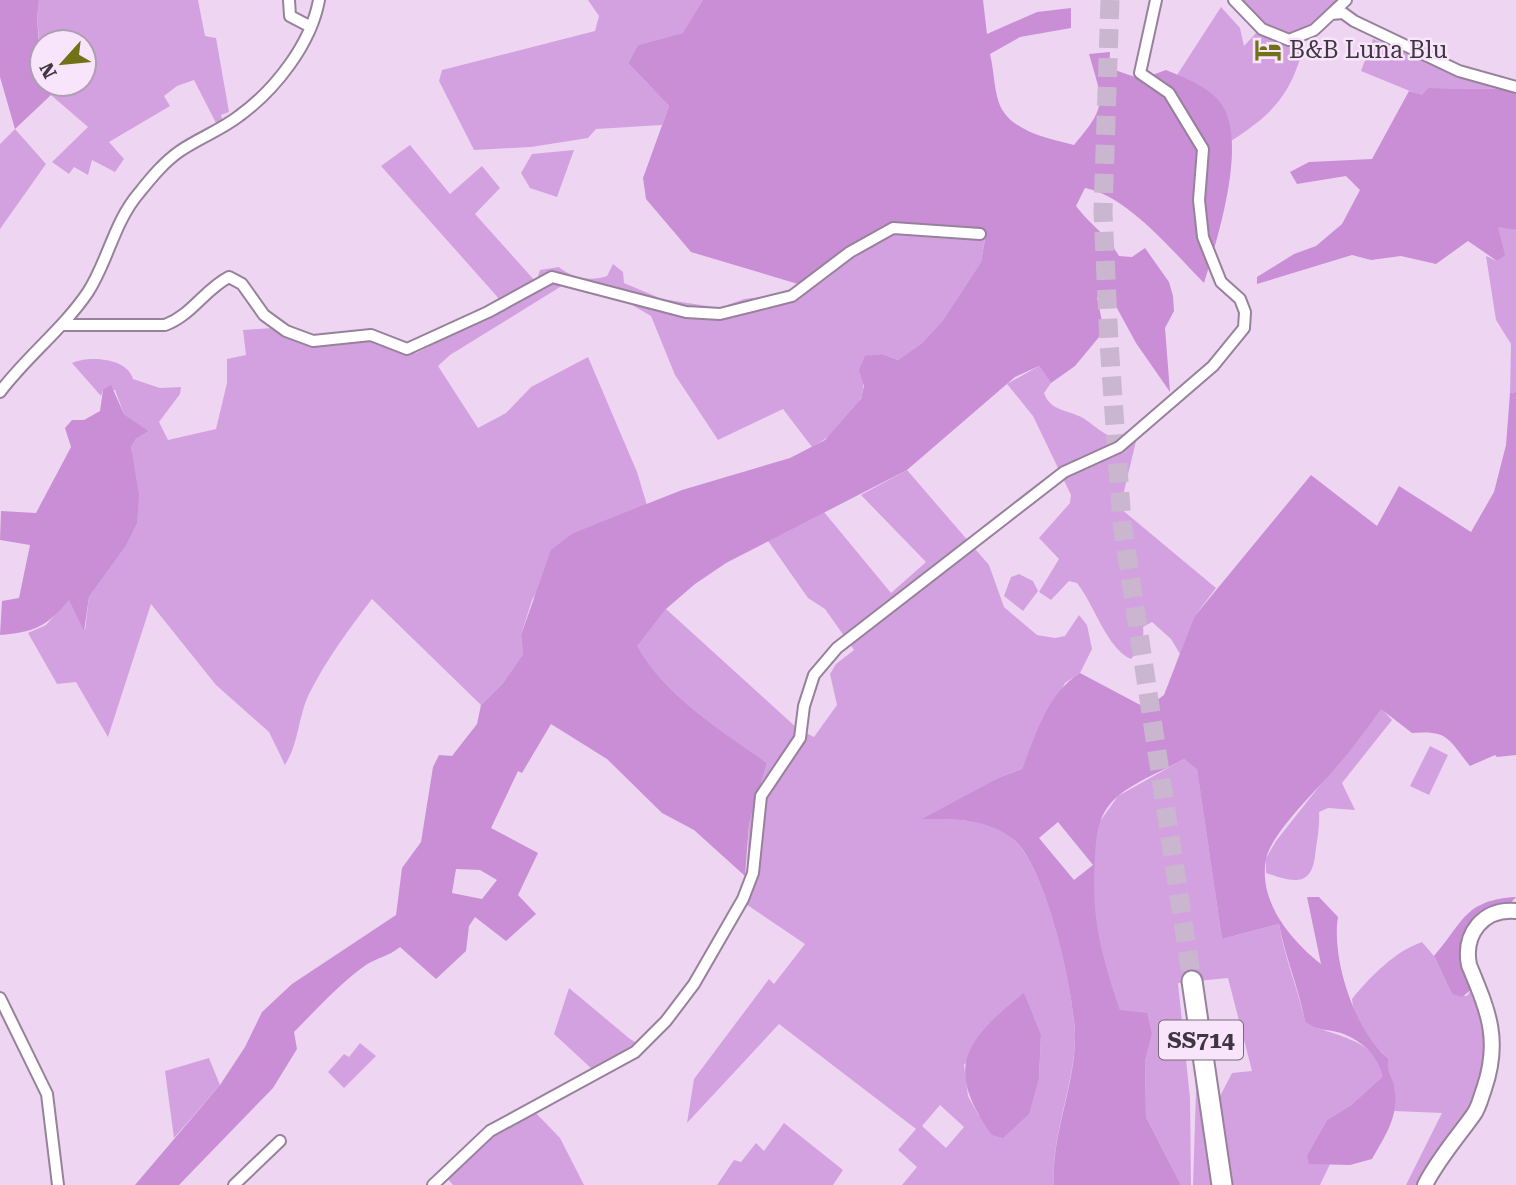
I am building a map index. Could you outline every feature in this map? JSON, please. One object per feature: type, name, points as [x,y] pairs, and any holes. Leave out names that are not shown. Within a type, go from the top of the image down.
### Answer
[{"type":"highway","name":"SS714","points":[[1192,981],[1222,1185]]},
{"type":"street","points":[[289,0],[290,16],[311,27]]},
{"type":"street","points":[[0,392],[64,324],[95,280],[123,216],[138,193],[174,156],[233,121],[259,100],[289,63],[311,27],[319,0]]},
{"type":"street","points":[[433,1185],[490,1131],[635,1052],[666,1021],[694,984],[743,899],[753,873],[761,796],[800,738],[804,706],[814,675],[837,648],[1064,472],[1119,447],[1213,366],[1244,328],[1245,312],[1241,299],[1221,282],[1203,237],[1199,200],[1203,149],[1169,93],[1140,73],[1156,0]]},
{"type":"street","points":[[1234,0],[1254,23],[1282,38],[1306,36],[1346,0]]},
{"type":"street","points":[[1331,14],[1339,23],[1354,21],[1460,71],[1516,87]]},
{"type":"street","points":[[64,324],[166,325],[180,319],[218,282],[229,277],[242,284],[264,315],[286,331],[313,341],[371,335],[407,349],[488,312],[552,277],[686,312],[720,314],[792,296],[850,252],[893,228],[980,234]]},
{"type":"street","points":[[1425,1185],[1436,1164],[1476,1111],[1489,1074],[1493,1048],[1492,1024],[1469,965],[1467,955],[1471,935],[1477,925],[1494,913],[1516,911]]},
{"type":"street","points":[[0,998],[47,1094],[58,1185]]},
{"type":"street","points":[[234,1185],[280,1141]]},
{"type":"shaded area","points":[[0,0],[39,0],[38,28],[28,28],[28,98],[48,98],[15,129],[0,77]]},
{"type":"shaded area","points":[[39,0],[198,0],[205,36],[216,38],[229,112],[221,115],[223,122],[217,125],[194,80],[177,86],[164,96],[170,106],[109,142],[124,159],[115,172],[92,160],[88,175],[74,167],[69,174],[52,162],[88,127],[54,98],[98,98],[98,28],[38,28]]},
{"type":"shaded area","points":[[588,0],[703,0],[684,33],[638,45],[628,63],[669,106],[662,125],[596,129],[588,138],[531,147],[474,150],[439,81],[442,70],[595,31],[599,16]]},
{"type":"shaded area","points":[[703,0],[983,0],[987,34],[1037,12],[1071,8],[1071,28],[1020,37],[990,54],[997,98],[1011,121],[1031,132],[1074,145],[1093,121],[1100,103],[1089,54],[1110,52],[1109,68],[1141,79],[1166,70],[1206,89],[1224,108],[1230,126],[1232,147],[1231,170],[1222,220],[1204,283],[1165,242],[1118,202],[1085,188],[1076,206],[1109,241],[1119,256],[1132,257],[1145,248],[1169,282],[1174,311],[1165,328],[1170,392],[1136,343],[1112,299],[1097,297],[1104,331],[1075,366],[1051,383],[1039,366],[1015,377],[907,470],[726,563],[695,584],[666,609],[637,646],[649,664],[678,696],[713,725],[767,763],[749,824],[745,876],[694,830],[662,813],[607,759],[551,724],[522,773],[518,771],[491,828],[538,853],[518,895],[536,914],[506,941],[475,917],[469,926],[466,951],[436,979],[400,947],[366,965],[337,988],[294,1032],[297,1049],[273,1088],[179,1185],[135,1185],[220,1085],[245,1047],[262,1012],[292,984],[396,915],[402,868],[421,842],[433,767],[439,755],[452,756],[477,724],[481,705],[503,683],[523,654],[521,635],[551,550],[573,533],[682,490],[790,458],[825,440],[861,399],[864,386],[859,370],[865,356],[882,354],[898,360],[922,343],[943,320],[981,262],[986,234],[975,229],[891,223],[808,287],[691,252],[646,199],[643,178],[669,106],[628,63],[638,45],[683,33]],"holes":[[[456,869],[480,870],[497,880],[482,899],[452,893]]]},
{"type":"shaded area","points":[[1238,0],[1342,0],[1311,26],[1300,33],[1290,35],[1279,33],[1268,26]]},
{"type":"shaded area","points":[[1221,7],[1240,28],[1244,46],[1257,32],[1286,45],[1304,44],[1287,90],[1279,101],[1231,141],[1224,108],[1177,75]]},
{"type":"shaded area","points":[[1373,39],[1458,76],[1503,89],[1428,88],[1422,96],[1361,71]]},
{"type":"shaded area","points":[[1428,88],[1503,89],[1516,94],[1516,230],[1498,227],[1505,255],[1497,261],[1468,241],[1436,264],[1401,256],[1371,260],[1352,255],[1257,284],[1257,277],[1294,254],[1316,246],[1342,224],[1360,190],[1346,176],[1297,184],[1290,172],[1309,162],[1372,159],[1409,91],[1422,95]]},
{"type":"shaded area","points":[[15,129],[46,164],[0,229],[0,144]]},
{"type":"shaded area","points":[[410,145],[450,194],[482,166],[500,188],[475,214],[536,282],[540,270],[559,267],[575,276],[594,279],[607,276],[613,264],[623,272],[624,283],[662,299],[720,308],[744,299],[785,294],[808,287],[891,223],[975,229],[986,233],[981,262],[943,320],[922,343],[898,360],[882,354],[865,357],[862,367],[863,389],[857,407],[836,431],[812,447],[783,409],[718,440],[675,375],[651,316],[615,295],[565,284],[450,355],[438,366],[478,428],[506,413],[531,387],[588,357],[637,472],[647,505],[573,533],[532,600],[521,635],[523,654],[503,683],[481,705],[372,599],[330,657],[309,694],[290,757],[285,765],[269,732],[216,685],[151,604],[108,737],[76,682],[57,684],[28,633],[46,625],[69,599],[85,630],[89,597],[126,546],[137,524],[131,447],[136,439],[149,431],[124,414],[115,390],[103,390],[101,396],[72,363],[88,359],[107,360],[124,367],[133,379],[160,388],[181,387],[180,394],[159,422],[168,440],[216,429],[227,383],[227,359],[246,355],[243,330],[287,327],[312,336],[370,331],[396,348],[416,353],[444,339],[453,325],[501,301],[381,166]]},
{"type":"shaded area","points":[[574,150],[557,197],[530,188],[521,173],[532,154]]},
{"type":"shaded area","points":[[1498,226],[1516,230],[1516,392],[1510,393],[1511,344],[1496,320],[1486,256],[1497,261]]},
{"type":"shaded area","points":[[1039,366],[1051,383],[1044,393],[1051,404],[1080,417],[1108,435],[1137,437],[1120,508],[1216,588],[1194,617],[1180,654],[1171,639],[1152,622],[1143,627],[1141,644],[1131,659],[1115,646],[1077,583],[1069,581],[1051,600],[1039,592],[1059,559],[1039,538],[1070,503],[1071,495],[1033,416],[1007,384]]},
{"type":"shaded area","points":[[111,385],[124,414],[149,431],[136,439],[131,447],[139,495],[137,524],[126,546],[89,597],[84,631],[69,600],[39,626],[0,635],[2,601],[19,598],[30,545],[0,540],[1,511],[36,513],[71,447],[65,428],[72,420],[84,420],[100,411],[103,390]]},
{"type":"shaded area","points":[[1516,392],[1516,755],[1495,755],[1470,766],[1447,738],[1434,733],[1412,733],[1381,709],[1344,758],[1286,823],[1266,859],[1267,890],[1279,919],[1299,944],[1321,964],[1307,897],[1319,897],[1338,917],[1338,953],[1348,994],[1366,1032],[1389,1059],[1388,1068],[1395,1101],[1390,1126],[1382,1142],[1372,1159],[1350,1165],[1309,1164],[1307,1155],[1327,1120],[1351,1105],[1382,1077],[1380,1069],[1367,1048],[1353,1038],[1305,1022],[1279,924],[1222,939],[1197,769],[1184,759],[1125,791],[1106,809],[1097,833],[1094,880],[1099,936],[1120,1010],[1147,1013],[1152,1035],[1145,1061],[1146,1117],[1181,1185],[1054,1185],[1056,1148],[1071,1074],[1075,1037],[1064,963],[1047,903],[1026,854],[1004,833],[970,821],[922,819],[998,778],[1022,769],[1051,704],[1068,682],[1080,673],[1146,708],[1164,695],[1194,617],[1311,475],[1377,526],[1399,486],[1471,532],[1494,492],[1506,445],[1510,393]],"holes":[[[1058,822],[1093,865],[1074,880],[1039,838]]]},
{"type":"shaded area","points":[[907,470],[989,565],[1004,607],[1037,635],[1055,638],[1065,636],[1079,615],[1087,625],[1092,649],[1080,673],[1065,683],[1022,769],[998,778],[924,819],[972,821],[1006,833],[1027,856],[1048,905],[1070,992],[1075,1038],[1071,1075],[1056,1148],[1054,1185],[902,1185],[917,1167],[898,1150],[916,1129],[779,1024],[687,1123],[694,1079],[769,979],[774,984],[805,944],[740,900],[747,867],[749,824],[767,763],[713,725],[678,696],[648,664],[636,646],[666,609],[798,729],[814,737],[837,705],[830,674],[836,664],[854,650],[825,609],[808,598],[768,541],[824,512],[891,593],[926,562],[861,495]],"holes":[[[1024,994],[1041,1034],[1039,1078],[979,1116],[968,1096],[964,1065]],[[940,1105],[964,1127],[946,1148],[922,1126]]]},
{"type":"shaded area","points":[[1019,574],[1033,581],[1038,591],[1023,611],[1004,596],[1011,577]]},
{"type":"shaded area","points":[[1381,708],[1392,720],[1342,783],[1355,810],[1328,808],[1319,812],[1313,867],[1304,878],[1291,880],[1266,873],[1266,858],[1276,841]]},
{"type":"shaded area","points":[[1430,746],[1448,755],[1429,795],[1410,786]]},
{"type":"shaded area","points":[[1184,759],[1197,768],[1222,939],[1279,924],[1305,1022],[1363,1046],[1372,1053],[1378,1064],[1382,1077],[1351,1105],[1327,1120],[1307,1155],[1324,1164],[1331,1162],[1320,1185],[1231,1185],[1219,1098],[1232,1073],[1252,1071],[1228,978],[1178,983],[1190,1098],[1191,1185],[1181,1185],[1146,1117],[1145,1061],[1152,1035],[1120,1011],[1100,951],[1092,896],[1096,827],[1118,796]]},
{"type":"shaded area","points":[[1516,897],[1507,907],[1477,919],[1472,989],[1462,997],[1452,994],[1434,956],[1459,923],[1475,908],[1499,899]]},
{"type":"shaded area","points":[[1422,942],[1434,956],[1452,994],[1467,996],[1472,989],[1482,1018],[1486,1045],[1484,1070],[1478,1093],[1467,1115],[1423,1185],[1406,1185],[1442,1113],[1394,1111],[1395,1089],[1386,1070],[1389,1059],[1365,1032],[1356,1015],[1352,999],[1393,958]]},
{"type":"shaded area","points":[[569,988],[637,1043],[594,1071],[554,1034]]},
{"type":"shaded area","points":[[1024,993],[1041,1034],[1039,1078],[1029,1114],[1003,1138],[992,1135],[977,1112],[968,1091],[965,1073],[967,1057],[987,1026]]},
{"type":"shaded area","points":[[360,1043],[376,1056],[344,1088],[328,1072],[344,1054],[349,1057]]},
{"type":"shaded area","points":[[1193,1051],[1214,1185],[1193,1185],[1196,1091]]},
{"type":"shaded area","points":[[209,1058],[220,1085],[174,1138],[165,1071]]},
{"type":"shaded area","points":[[533,1110],[560,1138],[584,1185],[453,1185],[446,1177],[492,1134]]},
{"type":"shaded area","points":[[784,1123],[843,1170],[833,1185],[717,1185],[734,1160],[741,1162],[756,1143],[764,1151]]},
{"type":"tunnel","points":[[1110,0],[1103,212],[1122,523],[1192,981]]},
{"type":"place","name":"B&B Luna Blu","points":[[1268,50]]}]
